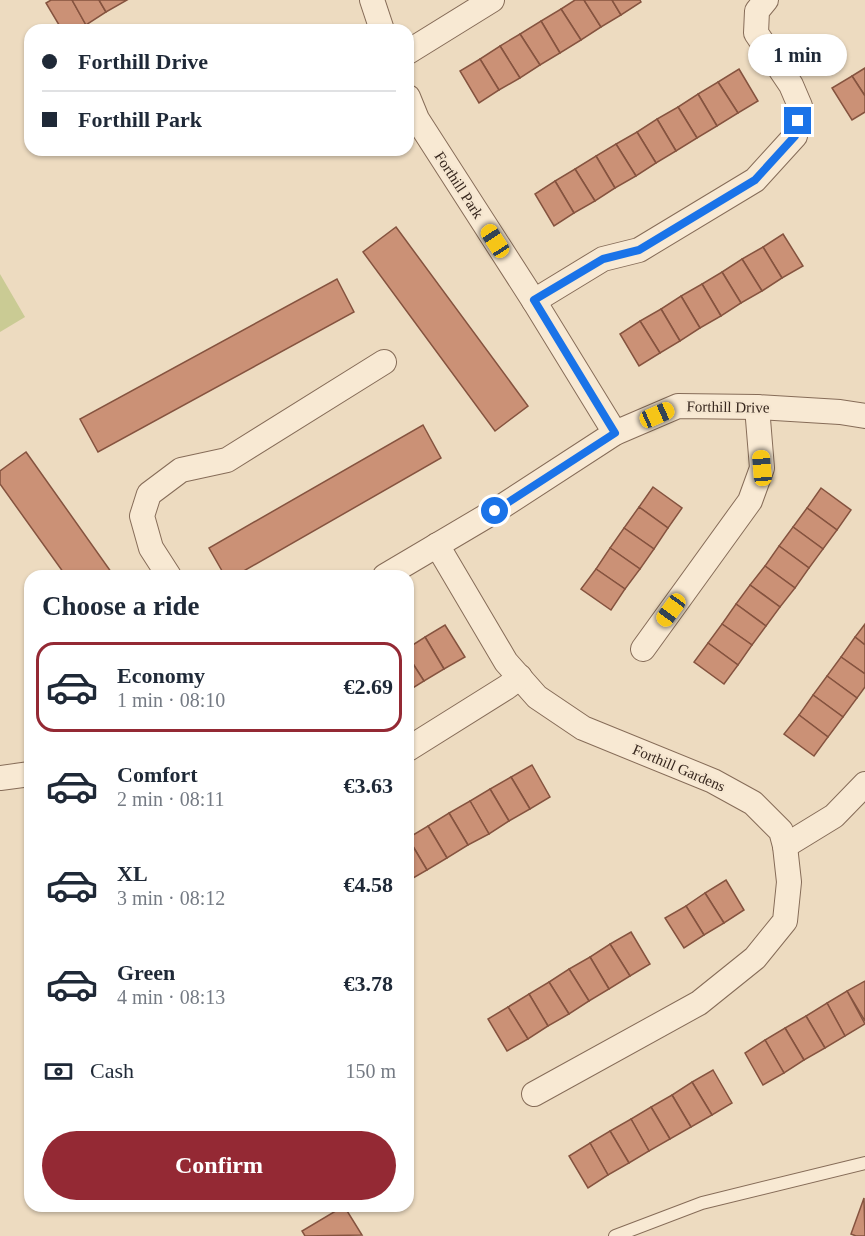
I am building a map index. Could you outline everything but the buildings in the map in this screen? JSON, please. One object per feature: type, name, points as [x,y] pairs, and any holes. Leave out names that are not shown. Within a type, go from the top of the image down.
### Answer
[{"type":"street","points":[[372,0],[380,24]]},
{"type":"street","points":[[414,48],[492,0]]},
{"type":"street","points":[[534,300],[603,259],[639,250],[755,180],[795,136],[800,106],[791,85],[756,33],[757,10],[766,0]]},
{"type":"street","name":"Forthill Park","points":[[414,112],[534,300],[615,433]]},
{"type":"street","points":[[166,570],[151,548],[141,516],[149,494],[181,470],[227,460],[384,363]]},
{"type":"street","name":"Forthill Drive","points":[[395,570],[495,511],[615,433],[678,406],[757,407],[840,412],[865,416]]},
{"type":"street","points":[[643,649],[750,501],[762,468],[757,407]]},
{"type":"street","name":"Forthill Gardens","points":[[437,545],[499,651],[537,697],[583,728],[713,781],[753,803],[781,831],[785,846],[789,882],[785,921],[755,958],[699,1003],[534,1094]]},
{"type":"street","points":[[414,745],[520,677]]},
{"type":"street","points":[[0,778],[24,775]]},
{"type":"street","points":[[785,846],[834,816],[865,783]]},
{"type":"lane","points":[[615,1236],[702,1203],[779,1182],[865,1163]]},
{"type":"green space","points":[[0,274],[25,317],[0,332]]},
{"type":"route","points":[[495,511],[615,433],[534,300],[603,259],[639,250],[755,180],[795,136],[798,121]]}]
